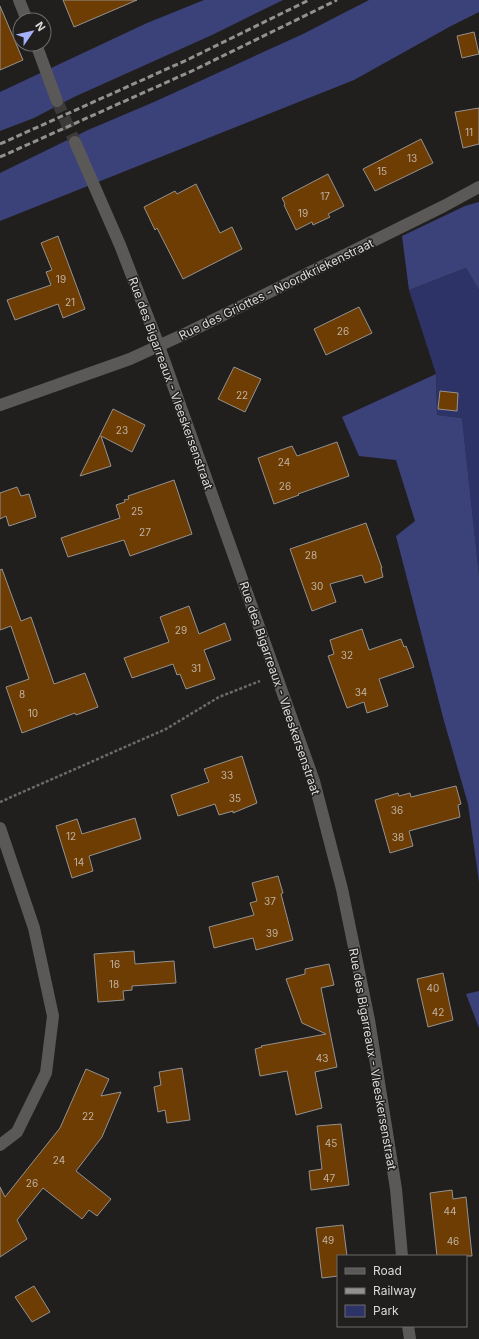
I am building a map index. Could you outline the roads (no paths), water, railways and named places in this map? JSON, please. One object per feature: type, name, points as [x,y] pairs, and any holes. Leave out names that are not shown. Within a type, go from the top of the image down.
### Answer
[{"type":"street","points":[[19,0],[24,12]]},
{"type":"street","points":[[39,52],[57,101]]},
{"type":"street","name":"Rue des Bigarreaux - Vleeskersenstraat","points":[[74,142],[120,245],[159,346],[314,781],[342,889],[369,1020],[396,1189],[402,1255]]},
{"type":"street","name":"Rue des Griottes - Noordkriekenstraat","points":[[0,405],[130,359],[159,346],[264,296],[479,187]]},
{"type":"street","points":[[0,828],[34,928],[53,1016],[46,1073],[17,1132],[0,1145]]},
{"type":"street","points":[[408,1327],[410,1339]]},
{"type":"tunnel","points":[[57,101],[75,142]]},
{"type":"railway","points":[[0,144],[189,59],[309,0]]},
{"type":"railway","points":[[0,157],[194,70],[337,0]]}]
